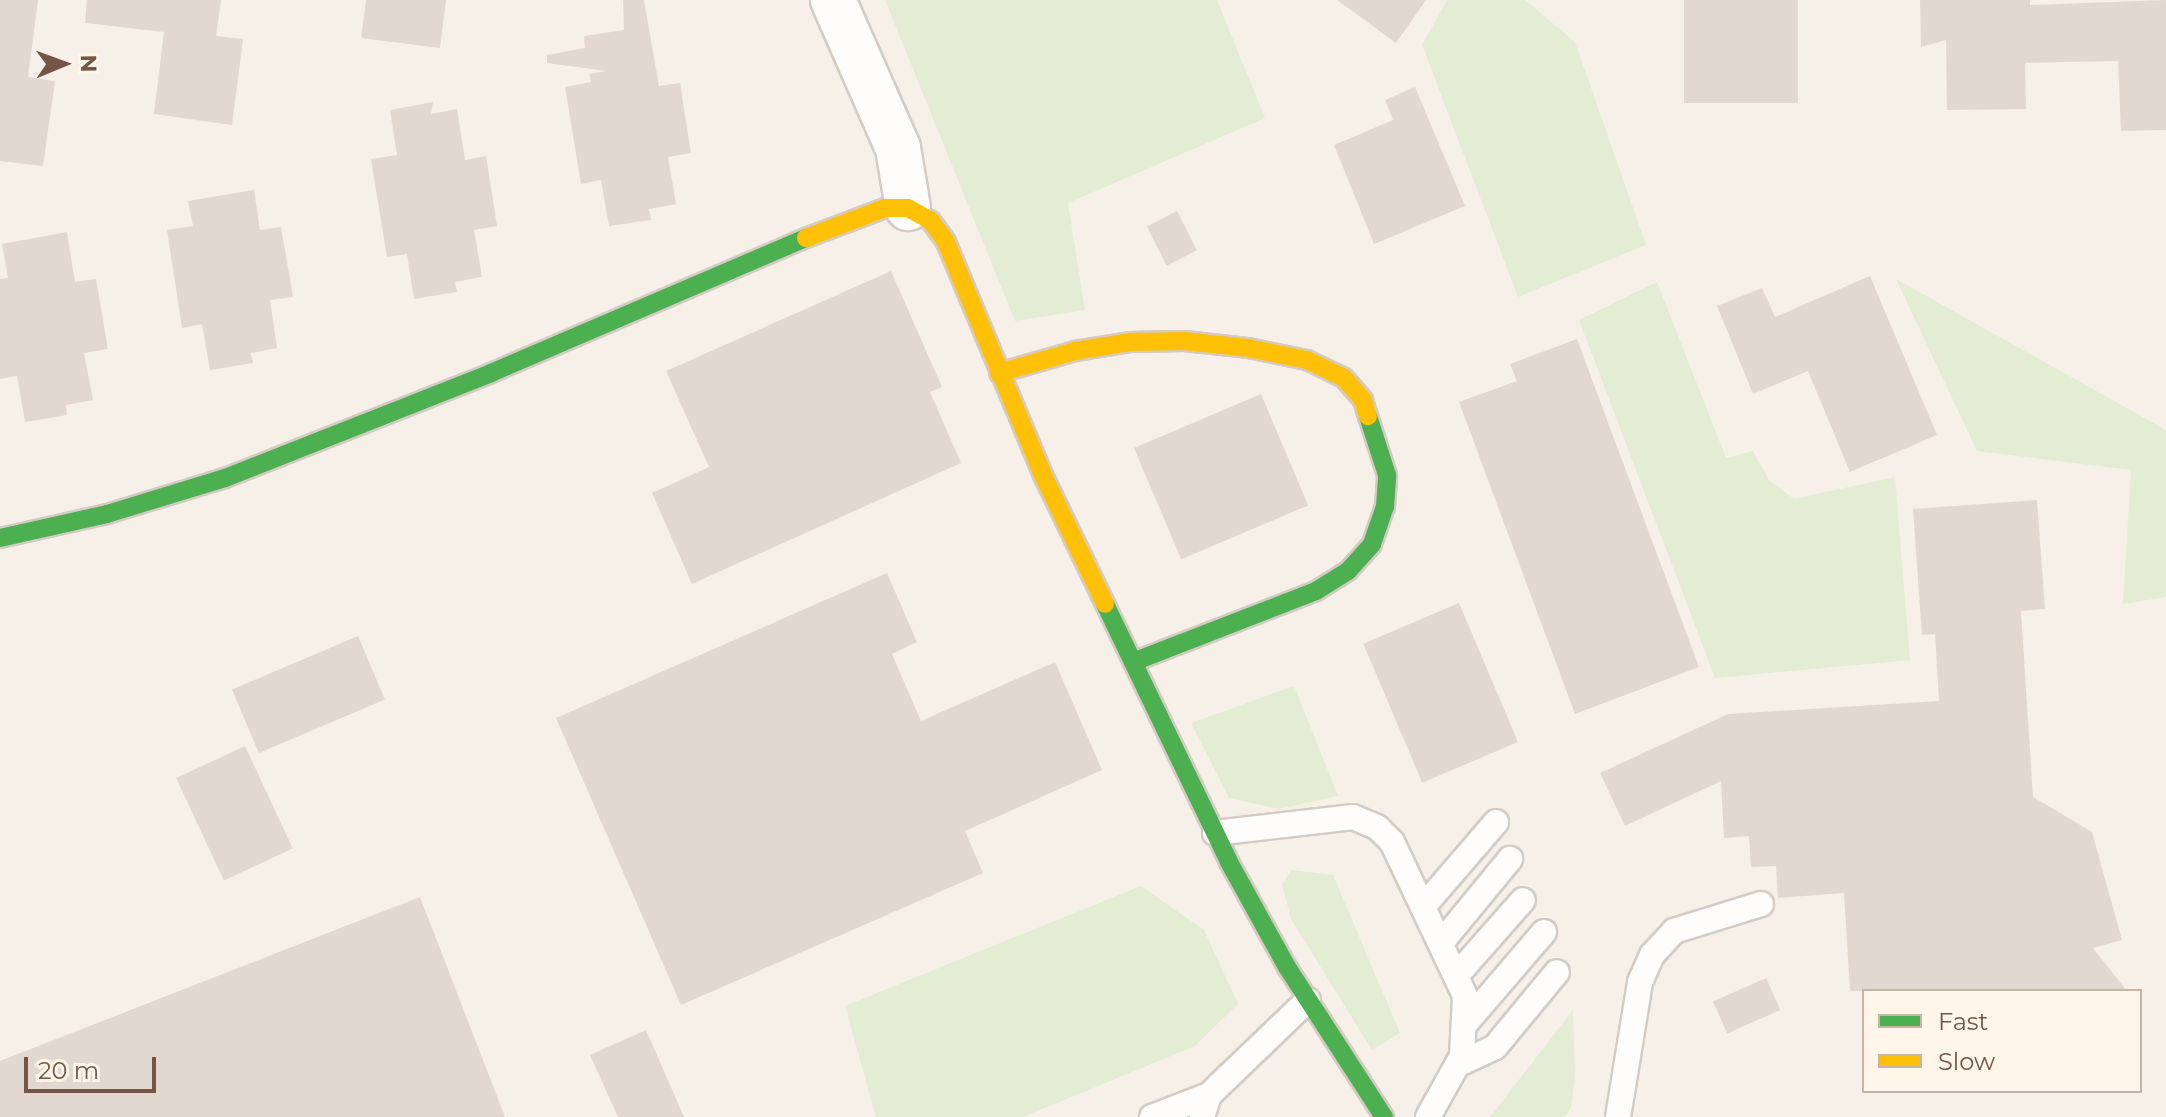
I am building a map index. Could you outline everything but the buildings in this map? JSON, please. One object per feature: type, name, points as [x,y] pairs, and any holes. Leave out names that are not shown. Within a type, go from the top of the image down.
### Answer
[{"type":"street","points":[[833,0],[898,148],[908,208]]},
{"type":"street","points":[[0,538],[107,514],[225,478],[491,373],[859,215],[885,208],[908,208],[931,221],[946,242],[999,373],[1215,833],[1308,1000],[1384,1117]]},
{"type":"street","points":[[999,373],[1075,351],[1131,342],[1184,341],[1248,348],[1307,360],[1344,378],[1363,400],[1387,475],[1385,507],[1372,544],[1348,571],[1316,591],[1133,662]]},
{"type":"lane","points":[[1215,833],[1353,817],[1377,827],[1392,842],[1465,996],[1462,1056],[1428,1117]]},
{"type":"lane","points":[[1423,907],[1496,822]]},
{"type":"lane","points":[[1441,943],[1510,859]]},
{"type":"lane","points":[[1456,976],[1523,900]]},
{"type":"lane","points":[[1618,1117],[1640,982],[1652,955],[1674,931],[1761,904]]},
{"type":"lane","points":[[1466,1023],[1544,932]]},
{"type":"lane","points":[[1457,1065],[1495,1047],[1557,972]]},
{"type":"lane","points":[[1152,1117],[1206,1106],[1308,1000]]},
{"type":"green space","points":[[885,0],[1217,0],[1265,118],[1068,203],[1085,310],[1015,321]]},
{"type":"green space","points":[[1447,0],[1525,0],[1575,42],[1646,245],[1518,297],[1422,45]]},
{"type":"green space","points":[[1896,279],[2166,430],[2166,597],[2123,604],[2131,470],[1977,451]]},
{"type":"green space","points":[[1657,282],[1726,458],[1753,451],[1769,480],[1794,499],[1895,477],[1910,660],[1715,678],[1579,320]]},
{"type":"green space","points":[[1294,686],[1338,796],[1279,809],[1229,798],[1191,723]]},
{"type":"green space","points":[[1292,870],[1333,875],[1400,1033],[1372,1050],[1291,919],[1282,884]]},
{"type":"green space","points":[[1141,886],[1204,930],[1238,1004],[1195,1046],[1023,1117],[876,1117],[845,1006]]},
{"type":"green space","points":[[1573,1010],[1575,1078],[1571,1107],[1565,1117],[1490,1117]]},
{"type":"traffic: fast","points":[[0,538],[107,514],[225,478],[491,373],[806,238]]},
{"type":"traffic: fast","points":[[1133,662],[1316,591],[1348,571],[1372,544],[1385,507],[1387,475],[1368,416]]},
{"type":"traffic: fast","points":[[1105,604],[1229,862],[1287,967],[1384,1117]]},
{"type":"traffic: slow","points":[[806,238],[885,208],[908,208],[931,221],[946,242],[1043,475],[1105,604]]},
{"type":"traffic: slow","points":[[999,373],[1075,351],[1131,342],[1184,341],[1248,348],[1307,360],[1344,378],[1363,400],[1368,416]]}]
